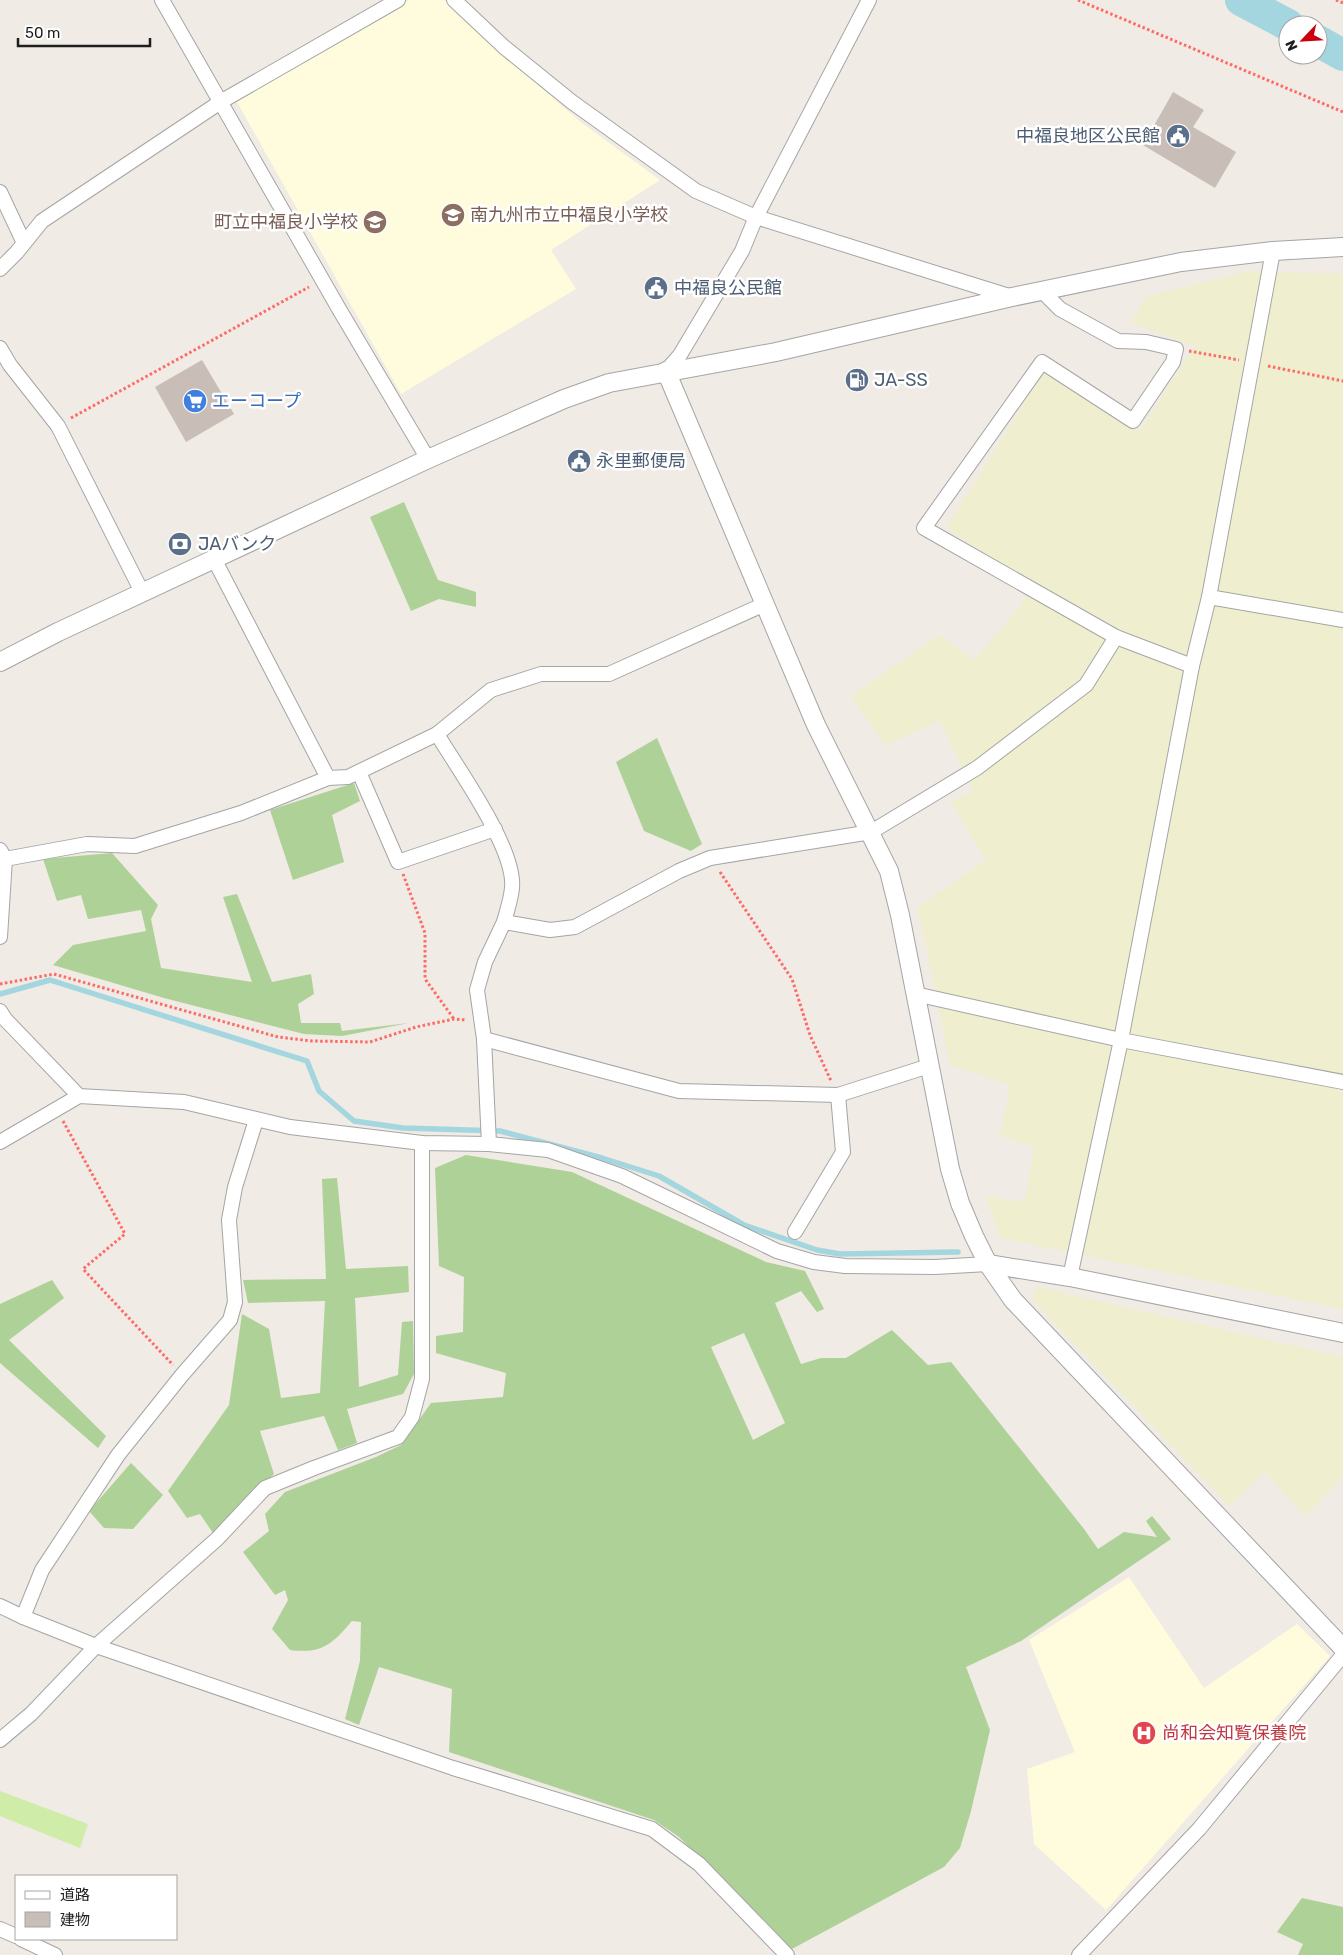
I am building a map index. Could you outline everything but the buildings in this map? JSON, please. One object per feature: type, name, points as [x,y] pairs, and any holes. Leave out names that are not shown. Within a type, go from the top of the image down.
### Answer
[{"type":"street","points":[[162,0],[428,459]]},
{"type":"street","points":[[0,269],[42,221],[222,101],[398,0]]},
{"type":"street","points":[[454,0],[504,48],[572,102],[696,191],[756,217],[1012,297]]},
{"type":"street","points":[[666,371],[680,355],[742,251],[756,217],[869,0]]},
{"type":"street","points":[[0,192],[24,243]]},
{"type":"street","points":[[0,662],[142,592],[428,459],[609,383],[776,352],[1012,297],[1181,262],[1273,251],[1343,247]]},
{"type":"street","points":[[1070,1277],[1121,1040],[1192,666],[1209,597],[1273,251]]},
{"type":"street","points":[[1042,291],[1060,309],[1118,341],[1146,342],[1176,348],[1173,362],[1133,421],[1042,362],[924,528],[1116,637],[1192,666]]},
{"type":"street","points":[[0,348],[10,365],[58,426],[142,592]]},
{"type":"street","points":[[666,371],[816,725],[889,871],[900,915],[914,994],[952,1178],[960,1203],[988,1264],[1013,1300],[1343,1648]]},
{"type":"street","points":[[214,559],[328,778]]},
{"type":"street","points":[[1209,597],[1343,620]]},
{"type":"street","points":[[0,937],[3,854],[87,844],[135,846],[241,813],[328,778],[348,777],[436,734],[491,690],[541,674],[609,674],[765,604]]},
{"type":"street","points":[[504,922],[550,930],[575,927],[679,871],[710,858],[871,832],[978,768],[1086,685],[1116,637]]},
{"type":"street","points":[[436,734],[495,829],[510,867],[512,888],[504,922],[485,962],[477,990],[480,1022],[484,1039],[489,1134]]},
{"type":"street","points":[[358,772],[398,862],[495,829]]},
{"type":"street","points":[[914,994],[1121,1040],[1343,1082]]},
{"type":"street","points":[[0,1011],[5,1019],[80,1096]]},
{"type":"street","points":[[484,1039],[679,1091],[838,1095],[929,1066]]},
{"type":"street","points":[[795,1232],[844,1152],[838,1095]]},
{"type":"street","points":[[0,1142],[80,1096],[184,1102],[290,1127],[422,1143],[489,1134],[548,1150],[612,1173],[777,1251],[814,1262],[846,1266],[935,1267],[988,1264],[1070,1277],[1343,1333]]},
{"type":"street","points":[[22,1616],[42,1570],[118,1455],[182,1374],[230,1320],[235,1302],[229,1220],[235,1187],[256,1120]]},
{"type":"street","points":[[0,1740],[31,1714],[96,1646],[217,1539],[265,1488],[398,1437],[412,1417],[422,1379],[422,1143]]},
{"type":"street","points":[[0,1606],[96,1646],[453,1768],[652,1829],[699,1864],[787,1955]]},
{"type":"street","points":[[1079,1955],[1199,1829],[1343,1654]]},
{"type":"street","points":[[0,1929],[15,1936]]},
{"type":"street","points":[[23,1940],[56,1955]]},
{"type":"path","points":[[1078,0],[1343,112]]},
{"type":"path","points":[[1336,0],[1343,3]]},
{"type":"path","points":[[58,426],[322,279]]},
{"type":"path","points":[[710,858],[792,979],[810,1035],[838,1095]]},
{"type":"path","points":[[398,862],[425,932],[426,979],[454,1019]]},
{"type":"path","points":[[0,984],[54,974],[278,1037],[312,1042],[370,1042],[416,1026],[454,1019],[480,1022]]},
{"type":"path","points":[[57,1109],[125,1234],[83,1269],[182,1374]]},
{"type":"shaded area","name":"南九州市立中福良小学校","points":[[409,0],[444,0],[511,62],[582,123],[660,180],[551,250],[576,289],[401,394],[237,102]]},
{"type":"shaded area","points":[[1129,1577],[1204,1688],[1297,1624],[1330,1656],[1106,1910],[1034,1844],[1027,1769],[1075,1752],[1029,1640]]},
{"type":"green space","points":[[1250,271],[1343,274],[1343,1309],[1000,1238],[986,1196],[1025,1202],[1034,1147],[1000,1136],[1010,1085],[950,1065],[918,907],[986,860],[951,802],[973,791],[940,721],[885,745],[851,696],[939,635],[975,660],[1035,587],[946,528],[1043,373],[1141,430],[1194,346],[1131,322],[1147,296]]},
{"type":"green space","points":[[404,502],[438,580],[476,592],[476,607],[439,599],[411,611],[370,517]]},
{"type":"green space","points":[[657,738],[702,844],[691,851],[644,831],[616,762]]},
{"type":"green space","points":[[354,783],[360,801],[332,815],[344,862],[293,880],[270,810]]},
{"type":"green space","points":[[112,853],[158,905],[151,919],[161,968],[252,982],[223,897],[237,894],[272,982],[311,974],[314,994],[298,1004],[301,1023],[340,1023],[342,1031],[409,1023],[342,1036],[304,1034],[164,998],[53,965],[73,945],[146,931],[141,910],[88,919],[81,895],[57,901],[43,859]]},
{"type":"green space","points":[[466,1155],[572,1172],[766,1262],[805,1271],[824,1309],[817,1312],[801,1291],[775,1303],[801,1364],[821,1358],[846,1358],[892,1330],[928,1365],[951,1362],[1098,1549],[1124,1532],[1157,1537],[1146,1521],[1152,1516],[1171,1539],[1021,1641],[966,1667],[990,1730],[971,1811],[960,1848],[944,1867],[790,1950],[679,1837],[654,1820],[449,1752],[452,1689],[379,1667],[359,1725],[345,1719],[360,1661],[361,1622],[352,1621],[339,1636],[326,1646],[319,1649],[301,1651],[290,1650],[272,1629],[288,1600],[285,1590],[275,1595],[243,1552],[269,1531],[265,1514],[285,1492],[376,1457],[401,1445],[431,1403],[503,1397],[506,1373],[436,1353],[436,1336],[463,1332],[464,1277],[439,1266],[435,1168]],"holes":[[[744,1333],[785,1423],[753,1440],[711,1347]]]},
{"type":"green space","points":[[337,1178],[346,1269],[408,1266],[409,1292],[355,1298],[359,1387],[398,1375],[402,1322],[413,1321],[414,1374],[403,1394],[347,1409],[357,1443],[338,1450],[324,1416],[260,1431],[274,1474],[213,1533],[200,1514],[187,1518],[168,1491],[229,1405],[242,1314],[269,1329],[281,1398],[320,1393],[325,1301],[248,1303],[243,1280],[326,1279],[322,1179]]},
{"type":"green space","points":[[52,1280],[64,1298],[9,1340],[106,1436],[98,1448],[0,1363],[0,1304]]},
{"type":"green space","points":[[1038,1287],[1343,1357],[1343,1477],[1305,1516],[1265,1472],[1229,1506],[1031,1298]]},
{"type":"green space","points":[[131,1463],[163,1495],[133,1529],[104,1528],[89,1511]]},
{"type":"green space","points":[[0,1791],[88,1824],[80,1848],[0,1816]]},
{"type":"green space","points":[[1302,1898],[1343,1907],[1343,1955],[1298,1955],[1303,1944],[1277,1932]]},
{"type":"waterway","points":[[1241,0],[1278,20]]},
{"type":"waterway","points":[[1328,47],[1343,55]]},
{"type":"waterway","points":[[0,994],[50,980],[307,1061],[319,1091],[354,1121],[403,1128],[500,1131],[602,1158],[659,1176],[744,1225],[817,1250],[840,1254],[958,1252]]},
{"type":"place","name":"中福良地区公民館","points":[[1178,136]]},
{"type":"place","name":"南九州市立中福良小学校","points":[[453,215]]},
{"type":"place","name":"町立中福良小学校","points":[[375,222]]},
{"type":"place","name":"中福良公民館","points":[[656,288]]},
{"type":"place","name":"JA-SS","points":[[857,380]]},
{"type":"place","name":"エーコープ","points":[[195,401]]},
{"type":"place","name":"永里郵便局","points":[[579,461]]},
{"type":"place","name":"JAバンク","points":[[180,544]]},
{"type":"place","name":"尚和会知覧保養院","points":[[1144,1733]]}]
